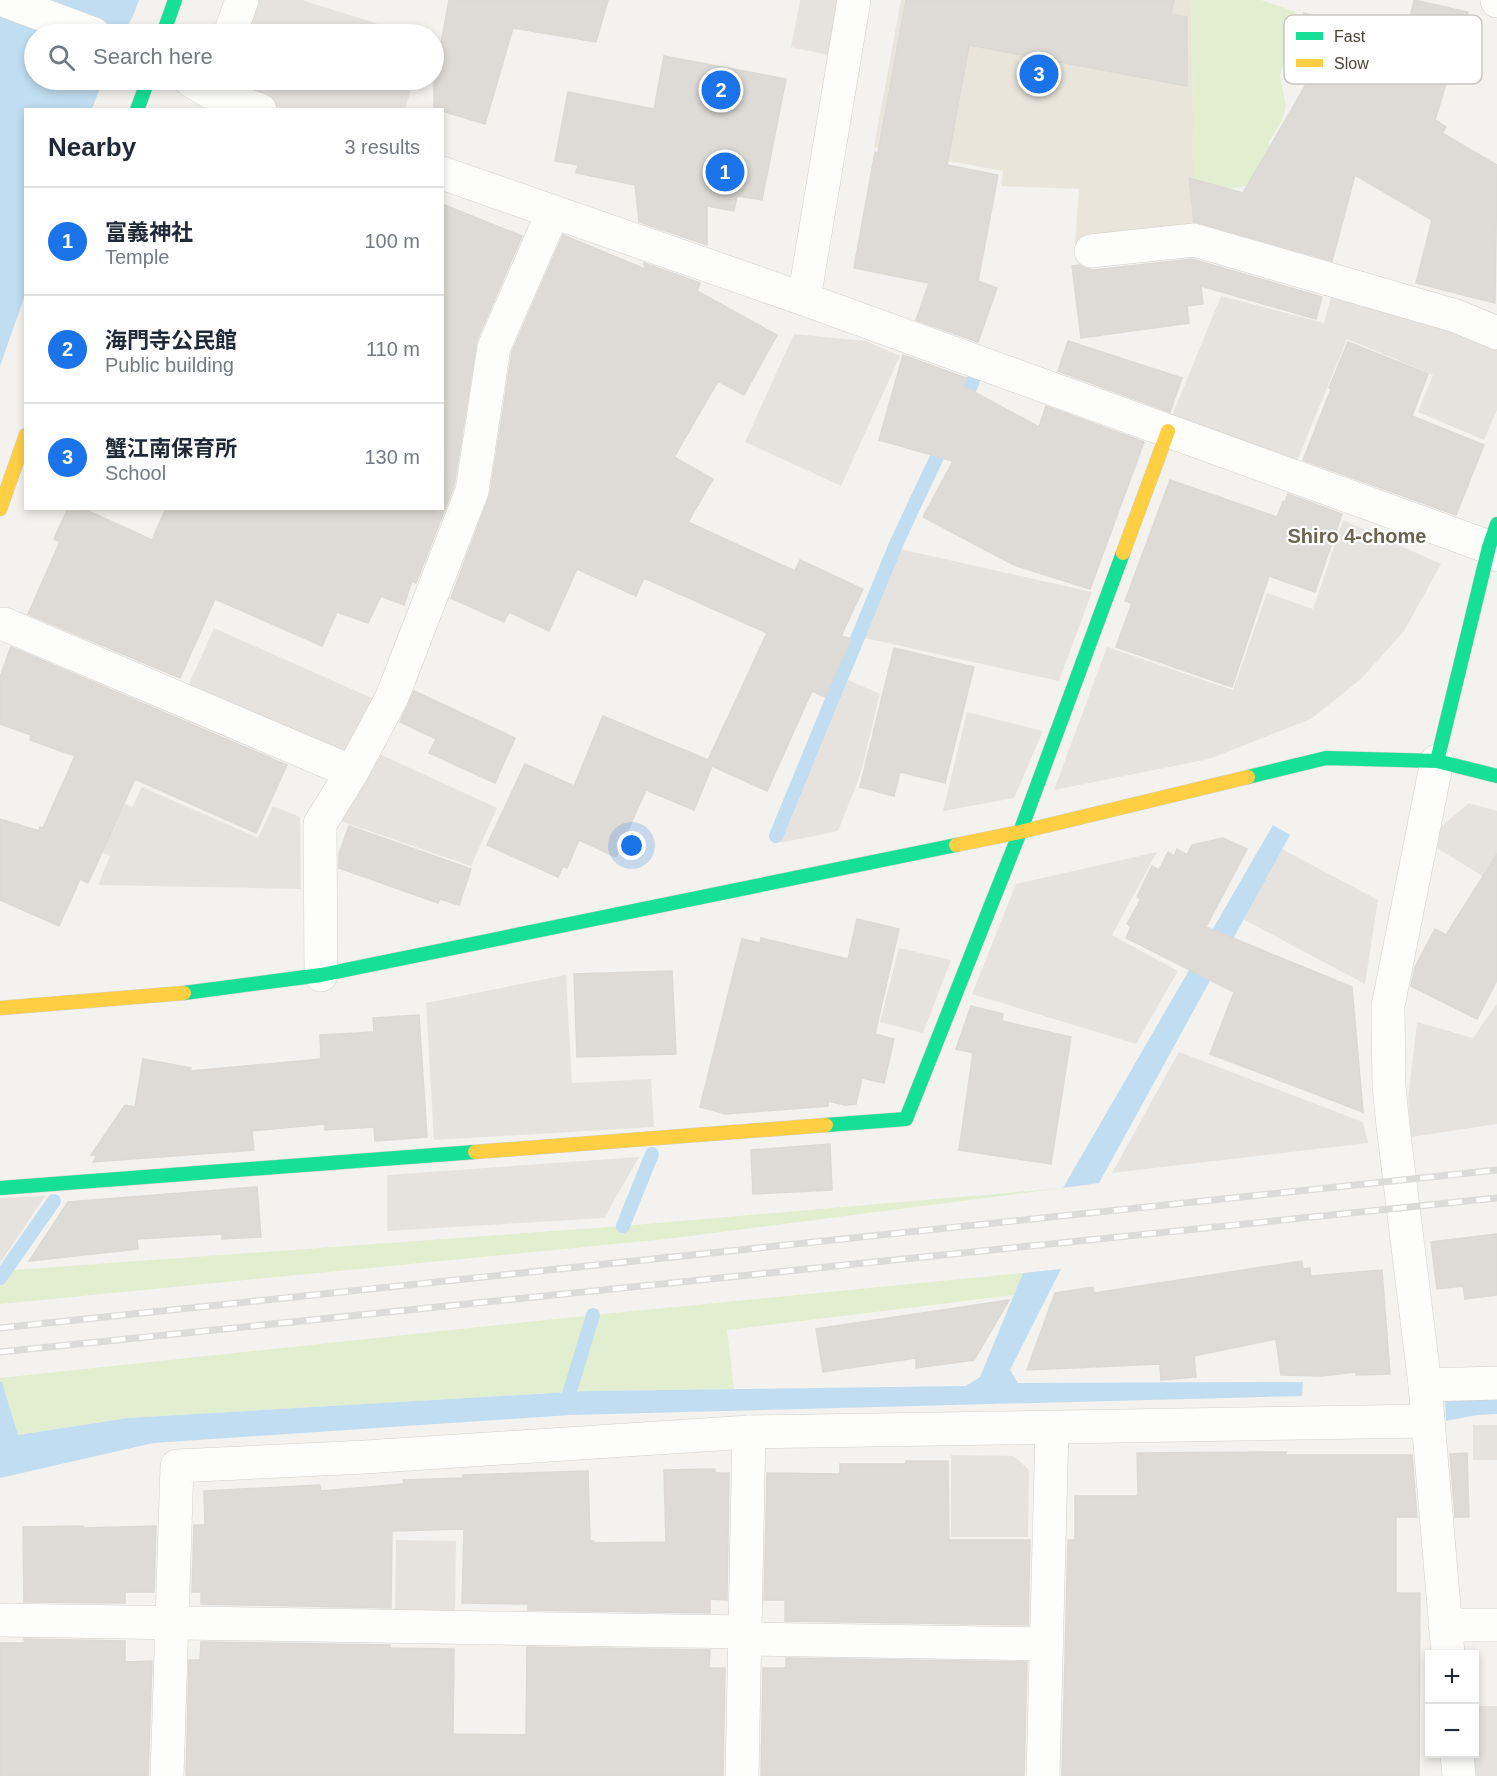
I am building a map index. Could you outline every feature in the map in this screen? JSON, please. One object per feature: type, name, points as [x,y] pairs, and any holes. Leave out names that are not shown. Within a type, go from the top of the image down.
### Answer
[{"type":"street","points":[[3,0],[67,24]]},
{"type":"street","points":[[167,24],[175,0]]},
{"type":"street","points":[[234,24],[242,0]]},
{"type":"street","points":[[804,299],[854,0]]},
{"type":"street","points":[[138,108],[144,90]]},
{"type":"street","points":[[218,90],[256,108]]},
{"type":"street","points":[[444,174],[804,299],[1168,431],[1494,542],[1437,761],[1388,1006],[1389,1086],[1425,1385],[1446,1640],[1497,1625]]},
{"type":"street","points":[[321,975],[320,824],[352,772],[392,697],[472,491],[494,347],[553,212]]},
{"type":"street","points":[[1091,251],[1194,240],[1456,316],[1497,333]]},
{"type":"street","points":[[0,1188],[906,1119],[1020,832],[1168,431]]},
{"type":"street","points":[[0,509],[24,441]]},
{"type":"street","points":[[4,624],[352,772]]},
{"type":"street","points":[[0,1008],[158,996],[321,975],[1020,832],[1326,758],[1437,761],[1497,776]]},
{"type":"street","points":[[1425,1385],[1497,1383]]},
{"type":"street","points":[[167,1776],[177,1466],[365,1458],[749,1432],[1428,1420]]},
{"type":"street","points":[[1043,1776],[1052,1428]]},
{"type":"street","points":[[742,1776],[749,1432]]},
{"type":"street","points":[[0,1620],[745,1635],[1046,1644]]},
{"type":"street","points":[[1457,1758],[1459,1776]]},
{"type":"shaded area","points":[[252,0],[302,0],[378,24],[244,24]]},
{"type":"shaded area","points":[[800,0],[839,0],[828,55],[791,47]]},
{"type":"shaded area","points":[[901,0],[1191,0],[1195,233],[1075,245],[1079,189],[1001,186],[1003,171],[874,147]]},
{"type":"shaded area","points":[[223,90],[411,90],[405,108],[282,108]]},
{"type":"shaded area","points":[[1333,289],[1497,339],[1497,410],[1484,440],[1418,412],[1433,375],[1347,339],[1295,466],[1172,416],[1221,296],[1324,323]]},
{"type":"shaded area","points":[[794,334],[866,341],[900,356],[841,486],[745,442]]},
{"type":"shaded area","points":[[1343,520],[1441,564],[1404,631],[1361,679],[1311,719],[1209,759],[1054,790],[1107,647],[1233,690],[1267,593],[1313,609]]},
{"type":"shaded area","points":[[900,549],[1092,592],[1059,681],[865,638]]},
{"type":"shaded area","points":[[214,628],[374,699],[346,762],[186,691]]},
{"type":"shaded area","points":[[848,680],[880,694],[860,776],[838,831],[780,843]]},
{"type":"shaded area","points":[[967,712],[1043,731],[1014,798],[943,811]]},
{"type":"shaded area","points":[[373,751],[497,808],[471,866],[340,821]]},
{"type":"shaded area","points":[[66,778],[132,807],[142,787],[258,838],[273,806],[300,817],[301,889],[98,885],[110,856],[45,827]]},
{"type":"shaded area","points":[[1469,803],[1497,811],[1497,885],[1437,848],[1441,827]]},
{"type":"shaded area","points":[[1282,849],[1378,900],[1365,984],[1243,919]]},
{"type":"shaded area","points":[[1157,852],[1112,935],[1178,971],[1136,1044],[972,994],[1016,884]]},
{"type":"shaded area","points":[[899,948],[951,960],[923,1033],[880,1022]]},
{"type":"shaded area","points":[[566,975],[572,1083],[651,1079],[654,1127],[434,1140],[426,1003]]},
{"type":"shaded area","points":[[1497,1004],[1497,1124],[1411,1137],[1408,1099],[1417,1022],[1473,1038]]},
{"type":"shaded area","points":[[1179,1052],[1363,1122],[1368,1143],[1112,1173]]},
{"type":"shaded area","points":[[639,1157],[604,1218],[387,1231],[387,1175]]},
{"type":"shaded area","points":[[45,1196],[0,1263],[0,1198]]},
{"type":"shaded area","points":[[1473,1425],[1497,1425],[1497,1460],[1473,1460]]},
{"type":"shaded area","points":[[951,1455],[1014,1456],[1029,1470],[1028,1537],[951,1537]]},
{"type":"shaded area","points":[[396,1540],[456,1541],[455,1614],[395,1613]]},
{"type":"shaded area","points":[[1479,1706],[1497,1706],[1497,1776],[1472,1776],[1470,1758],[1479,1758]]},
{"type":"green space","points":[[1191,0],[1261,0],[1296,12],[1298,15],[1284,15],[1284,63],[1280,76],[1286,107],[1282,120],[1269,142],[1269,149],[1251,184],[1222,188],[1208,187],[1194,181]]},
{"type":"green space","points":[[1063,1188],[666,1239],[0,1304],[0,1271],[623,1226]]},
{"type":"green space","points":[[1023,1273],[1014,1295],[727,1330],[734,1389],[588,1391],[128,1418],[18,1435],[2,1382],[0,1382],[0,1378],[593,1315]]},
{"type":"water","points":[[0,0],[139,0],[129,24],[24,24],[24,90],[99,90],[92,108],[24,108],[24,298],[0,366]]},
{"type":"water","points":[[1273,825],[1290,835],[1099,1183],[1063,1188]]},
{"type":"water","points":[[1061,1269],[1010,1370],[1018,1383],[1303,1382],[1302,1396],[570,1415],[153,1443],[0,1478],[0,1382],[2,1382],[18,1435],[128,1418],[588,1391],[966,1386],[980,1377],[1023,1273]]},
{"type":"water","points":[[1445,1398],[1497,1398],[1497,1414],[1446,1421]]},
{"type":"building","points":[[449,0],[608,0],[596,42],[513,28],[485,124],[444,112],[444,108],[434,108],[434,90],[444,90],[444,28]]},
{"type":"building","points":[[906,0],[1174,0],[1171,14],[1187,17],[1187,86],[969,45],[947,165],[998,175],[978,281],[997,288],[978,342],[916,320],[929,283],[854,268]]},
{"type":"building","points":[[1414,0],[1468,12],[1467,15],[1411,15]]},
{"type":"building","points":[[664,56],[786,79],[762,200],[737,196],[734,211],[707,206],[707,245],[639,222],[635,185],[576,173],[578,165],[555,161],[568,92],[654,109]]},
{"type":"building","points":[[1306,84],[1446,84],[1435,120],[1446,127],[1442,133],[1497,165],[1495,303],[1416,283],[1432,220],[1355,175],[1332,261],[1194,222],[1189,178],[1243,193]]},
{"type":"building","points":[[444,205],[522,236],[477,340],[454,486],[416,583],[412,581],[404,605],[381,596],[368,623],[337,612],[322,646],[215,599],[180,678],[28,614],[60,542],[54,539],[67,510],[86,510],[152,540],[165,510],[444,510]]},
{"type":"building","points":[[563,235],[645,269],[644,263],[700,283],[697,291],[777,335],[744,395],[718,381],[674,457],[713,479],[688,522],[795,571],[800,560],[863,589],[841,636],[851,639],[825,697],[812,691],[767,791],[712,766],[694,810],[646,790],[616,857],[579,840],[567,868],[563,866],[558,877],[487,845],[525,764],[574,786],[603,716],[708,760],[767,633],[644,578],[636,596],[577,569],[549,631],[509,612],[504,622],[451,598],[490,494],[512,352]]},
{"type":"building","points":[[1192,259],[1322,297],[1316,319],[1201,286],[1203,304],[1187,306],[1189,323],[1081,338],[1072,266],[1080,265],[1093,270]]},
{"type":"building","points":[[1068,341],[1182,378],[1170,412],[1058,371]]},
{"type":"building","points":[[1348,342],[1428,374],[1412,416],[1484,445],[1456,515],[1303,460]]},
{"type":"building","points":[[903,355],[966,378],[963,386],[1039,427],[1046,406],[1144,442],[1090,589],[1014,565],[923,517],[953,461],[879,440]]},
{"type":"building","points":[[1170,480],[1277,517],[1288,494],[1342,514],[1315,592],[1269,576],[1232,687],[1116,647],[1132,603],[1125,601]]},
{"type":"building","points":[[11,647],[287,765],[256,833],[135,779],[88,883],[80,879],[59,926],[0,900],[0,819],[39,831],[40,827],[43,828],[75,756],[30,740],[31,735],[0,724],[0,677]]},
{"type":"building","points":[[894,648],[974,667],[945,783],[900,772],[894,796],[860,787]]},
{"type":"building","points":[[414,691],[515,738],[495,783],[429,753],[436,739],[400,722]]},
{"type":"building","points":[[349,826],[471,869],[459,905],[440,899],[438,903],[339,868],[339,854]]},
{"type":"building","points":[[1223,838],[1247,849],[1206,927],[1352,987],[1363,1112],[1210,1054],[1234,992],[1126,938],[1131,926],[1127,924],[1141,899],[1137,897],[1152,866],[1159,870],[1168,852],[1174,856],[1177,849],[1187,855],[1192,845]]},
{"type":"building","points":[[1497,854],[1497,980],[1477,1019],[1411,986],[1415,967],[1435,929],[1446,935]]},
{"type":"building","points":[[857,919],[899,929],[875,1034],[894,1039],[884,1083],[862,1078],[856,1104],[845,1105],[828,1101],[828,1106],[726,1114],[700,1107],[742,939],[760,943],[761,938],[848,959]]},
{"type":"building","points":[[672,971],[676,1054],[577,1057],[574,974]]},
{"type":"building","points":[[971,1006],[1003,1014],[1002,1021],[1071,1037],[1051,1164],[959,1150],[973,1053],[956,1049]]},
{"type":"building","points":[[419,1015],[427,1137],[375,1141],[374,1127],[325,1130],[325,1124],[252,1131],[254,1150],[93,1162],[97,1156],[91,1155],[125,1105],[135,1107],[143,1059],[191,1068],[190,1071],[321,1059],[320,1035],[374,1032],[373,1018]]},
{"type":"building","points":[[830,1144],[832,1190],[753,1194],[751,1150]]},
{"type":"building","points":[[257,1187],[261,1237],[222,1239],[222,1234],[137,1239],[138,1249],[29,1261],[68,1202]]},
{"type":"building","points":[[1497,1234],[1497,1295],[1465,1299],[1463,1286],[1437,1289],[1431,1242]]},
{"type":"building","points":[[1302,1261],[1303,1269],[1310,1268],[1311,1276],[1382,1270],[1390,1374],[1356,1375],[1356,1372],[1321,1376],[1281,1375],[1276,1339],[1194,1356],[1196,1377],[1161,1380],[1160,1364],[1027,1370],[1055,1293],[1093,1287],[1094,1293]]},
{"type":"building","points":[[1009,1300],[974,1360],[916,1368],[916,1358],[823,1372],[816,1329]]},
{"type":"building","points":[[1286,1452],[1286,1455],[1412,1455],[1417,1517],[1396,1517],[1396,1593],[1420,1593],[1419,1776],[1062,1776],[1068,1540],[1075,1540],[1075,1496],[1138,1496],[1137,1453]]},
{"type":"building","points":[[1467,1453],[1469,1517],[1455,1517],[1450,1454]]},
{"type":"building","points":[[906,1461],[948,1461],[949,1540],[1030,1540],[1028,1625],[785,1621],[785,1600],[764,1600],[767,1473],[840,1474],[840,1464],[906,1464]]},
{"type":"building","points":[[715,1469],[715,1473],[729,1473],[727,1600],[710,1599],[710,1613],[528,1610],[528,1604],[462,1603],[464,1529],[392,1531],[391,1608],[201,1604],[201,1592],[192,1592],[194,1525],[205,1525],[204,1491],[320,1485],[321,1491],[404,1484],[403,1480],[463,1478],[463,1475],[588,1471],[590,1541],[594,1543],[666,1542],[664,1470]]},
{"type":"building","points":[[83,1526],[83,1528],[156,1526],[154,1592],[125,1592],[125,1603],[24,1602],[23,1527]]},
{"type":"building","points":[[24,1639],[125,1641],[125,1662],[152,1661],[148,1776],[0,1776],[0,1643],[25,1643]]},
{"type":"building","points":[[201,1642],[390,1645],[390,1648],[454,1649],[453,1734],[526,1735],[527,1647],[710,1650],[709,1668],[725,1668],[723,1776],[186,1776],[189,1660],[200,1660]]},
{"type":"building","points":[[786,1658],[1027,1662],[1024,1776],[761,1776],[763,1668],[786,1668]]},
{"type":"waterway","points":[[963,404],[973,381]]},
{"type":"waterway","points":[[776,836],[897,542],[945,440]]},
{"type":"waterway","points":[[623,1226],[652,1154]]},
{"type":"waterway","points":[[0,1278],[54,1201]]},
{"type":"waterway","points":[[566,1404],[593,1315]]},
{"type":"railway","points":[[0,1328],[1497,1170]]},
{"type":"railway","points":[[0,1352],[1497,1198]]},
{"type":"traffic: fast","points":[[167,24],[175,0]]},
{"type":"traffic: fast","points":[[138,108],[144,90]]},
{"type":"traffic: fast","points":[[1437,761],[1489,547],[1497,524]]},
{"type":"traffic: fast","points":[[826,1125],[906,1119],[1020,832],[1123,553]]},
{"type":"traffic: fast","points":[[1248,777],[1326,758],[1437,761],[1497,776]]},
{"type":"traffic: fast","points":[[184,993],[321,975],[956,845]]},
{"type":"traffic: fast","points":[[0,1188],[475,1152]]},
{"type":"traffic: slow","points":[[1123,553],[1168,431]]},
{"type":"traffic: slow","points":[[0,509],[24,441]]},
{"type":"traffic: slow","points":[[956,845],[1020,832],[1248,777]]},
{"type":"traffic: slow","points":[[0,1008],[184,993]]},
{"type":"traffic: slow","points":[[475,1152],[826,1125]]},
{"type":"place","name":"蟹江南保育所","points":[[1039,74]]},
{"type":"place","name":"海門寺公民館","points":[[721,90]]},
{"type":"place","name":"富義神社","points":[[725,172]]},
{"type":"district","name":"Shiro 4-chome","points":[[1357,536]]}]
